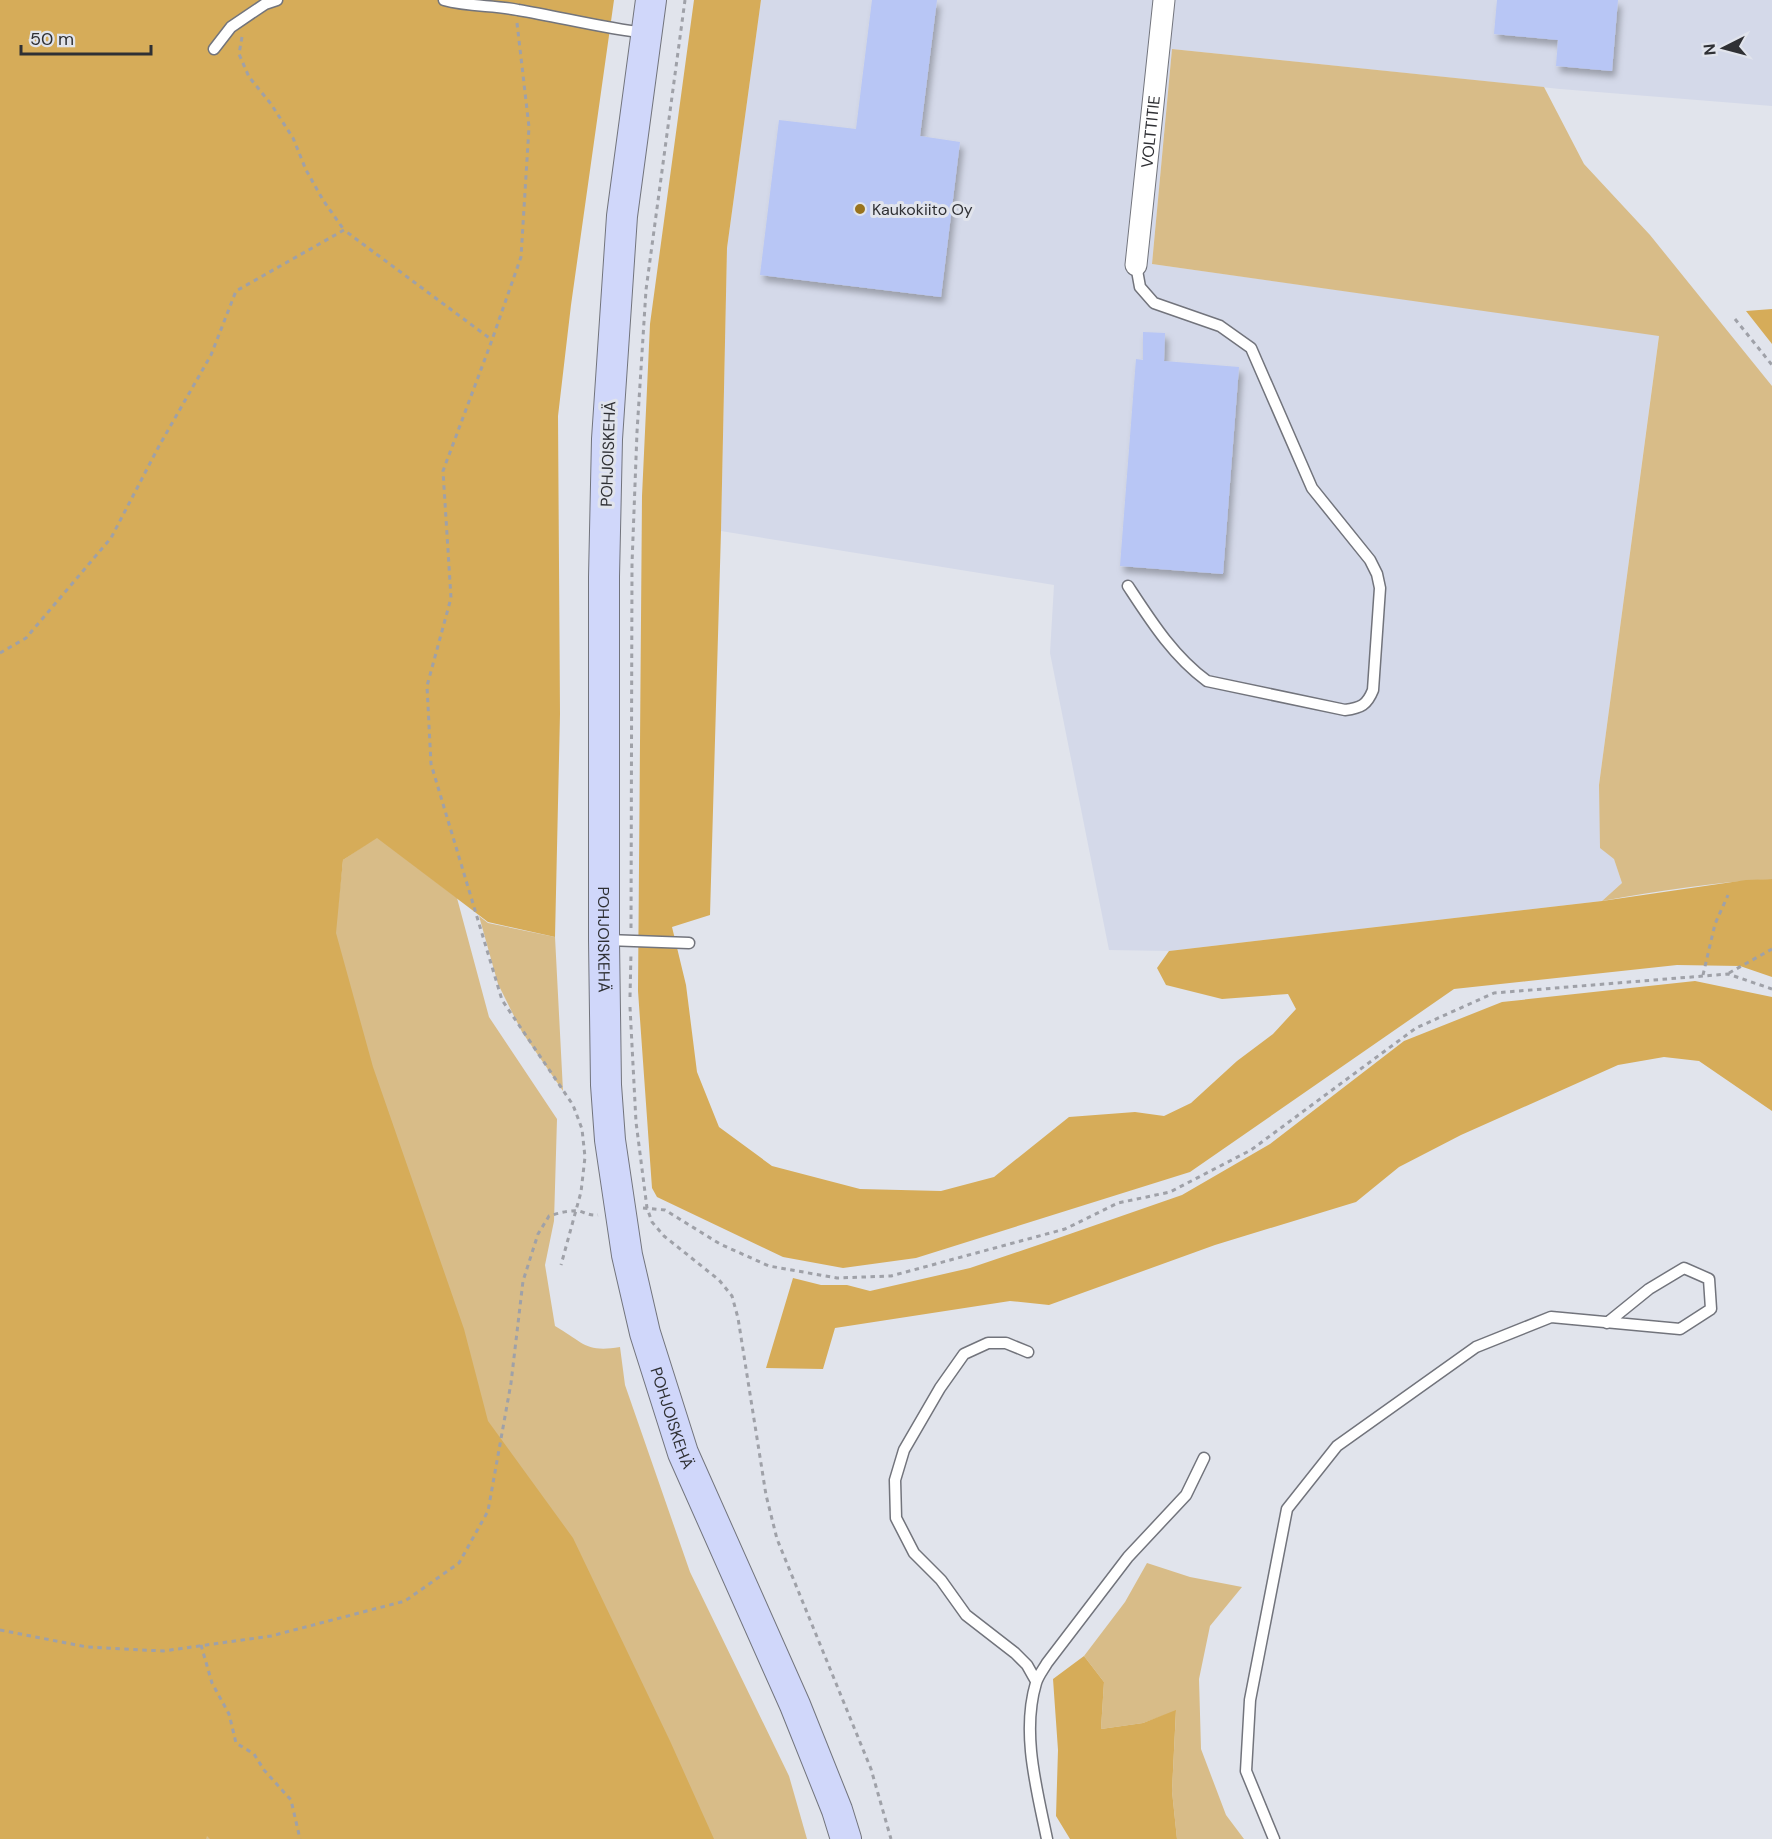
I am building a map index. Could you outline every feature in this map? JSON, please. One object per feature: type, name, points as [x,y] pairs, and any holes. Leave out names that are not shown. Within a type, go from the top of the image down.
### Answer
[{"type":"main road","name":"POHJOISKEHÄ","points":[[651,0],[622,216],[607,440],[604,577],[604,940],[606,1085],[610,1140],[627,1255],[645,1333],[683,1453],[795,1705],[837,1810],[846,1839]]},
{"type":"street","name":"VOLTTITIE","points":[[1136,265],[1164,0]]},
{"type":"lane","points":[[214,49],[231,27],[265,4],[277,0]]},
{"type":"lane","points":[[444,0],[464,6],[515,9],[610,29],[646,33]]},
{"type":"lane","points":[[1128,586],[1154,626],[1193,670],[1207,681],[1345,710],[1360,708],[1369,701],[1373,690],[1380,588],[1377,574],[1359,545],[1312,488],[1251,348],[1220,326],[1154,303],[1140,287],[1136,265]]},
{"type":"lane","points":[[604,940],[689,944]]},
{"type":"lane","points":[[1274,1839],[1246,1771],[1250,1700],[1287,1509],[1337,1446],[1476,1347],[1551,1317],[1607,1323],[1680,1329],[1711,1309],[1709,1279],[1684,1268],[1649,1289],[1607,1323]]},
{"type":"lane","points":[[1028,1352],[1006,1343],[988,1343],[964,1354],[940,1388],[904,1449],[894,1480],[896,1518],[914,1553],[941,1580],[966,1615],[1015,1653],[1027,1665],[1036,1681]]},
{"type":"lane","points":[[1047,1839],[1033,1760],[1030,1723],[1036,1681],[1047,1663],[1128,1557],[1186,1495],[1204,1458]]},
{"type":"path","points":[[515,9],[529,127],[521,257],[443,471],[451,598],[427,686],[431,764],[502,1000],[573,1105],[582,1129],[585,1157],[577,1211],[561,1265]]},
{"type":"path","points":[[244,18],[239,54],[249,77],[271,104],[293,138],[322,200],[344,230],[492,340]]},
{"type":"path","points":[[0,653],[26,638],[111,538],[159,446],[211,355],[236,291],[344,230]]},
{"type":"path","points":[[1735,319],[1772,365]]},
{"type":"path","points":[[1703,975],[1715,924],[1728,895]]},
{"type":"path","points":[[1728,974],[1772,949]]},
{"type":"path","points":[[647,1208],[665,1210],[720,1244],[769,1266],[837,1278],[891,1276],[1065,1229],[1118,1203],[1170,1192],[1251,1150],[1416,1028],[1494,993],[1728,974],[1772,989]]},
{"type":"path","points":[[0,1630],[87,1647],[163,1651],[272,1636],[405,1601],[459,1563],[488,1511],[511,1383],[523,1281],[538,1234],[549,1216],[566,1211],[577,1211]]},
{"type":"path","points":[[201,1646],[212,1683],[230,1714],[236,1743],[254,1754],[264,1770],[291,1800],[300,1839]]},
{"type":"shaded area","points":[[0,0],[614,0],[571,305],[558,416],[560,714],[555,937],[488,922],[377,838],[343,860],[336,933],[373,1067],[464,1329],[488,1421],[573,1538],[714,1839],[210,1839],[207,1836],[206,1839],[0,1839]]},
{"type":"shaded area","points":[[694,0],[761,0],[727,248],[710,915],[672,927],[686,985],[697,1072],[719,1127],[772,1166],[860,1189],[941,1191],[994,1177],[1069,1117],[1135,1112],[1164,1116],[1191,1103],[1237,1061],[1273,1034],[1296,1009],[1288,994],[1222,999],[1166,985],[1157,968],[1169,951],[1602,901],[1746,880],[1772,879],[1772,977],[1740,966],[1677,965],[1454,989],[1190,1172],[916,1258],[843,1268],[783,1257],[657,1197],[652,1188],[638,991],[642,496],[650,324]]},
{"type":"shaded area","points":[[761,0],[1772,0],[1772,106],[1560,89],[1172,49],[1152,264],[1659,335],[1599,785],[1614,858],[1622,883],[1602,901],[1169,951],[1109,950],[1050,653],[1054,585],[721,531],[727,248]]},
{"type":"shaded area","points":[[1172,49],[1544,87],[1584,164],[1650,235],[1772,386],[1772,879],[1687,887],[1602,901],[1622,883],[1614,859],[1600,848],[1599,785],[1659,336],[1152,264]]},
{"type":"shaded area","points":[[1772,309],[1772,344],[1746,311]]},
{"type":"shaded area","points":[[0,492],[335,932],[343,860],[377,837],[457,898],[489,1017],[557,1119],[554,1221],[545,1265],[555,1326],[591,1347],[620,1347],[625,1385],[690,1572],[789,1776],[807,1839],[0,1839]]},
{"type":"shaded area","points":[[479,916],[488,923],[555,937],[563,1091],[522,1032],[498,984]]},
{"type":"shaded area","points":[[1695,981],[1772,997],[1772,1111],[1699,1061],[1664,1057],[1618,1065],[1461,1135],[1399,1167],[1356,1202],[1215,1245],[1049,1305],[1010,1301],[835,1328],[823,1369],[766,1368],[793,1278],[821,1285],[847,1285],[870,1291],[970,1268],[1182,1195],[1270,1144],[1404,1041],[1502,1002]]},
{"type":"shaded area","points":[[1147,1563],[1190,1577],[1242,1587],[1210,1626],[1199,1679],[1201,1749],[1226,1815],[1244,1839],[1177,1839],[1172,1791],[1176,1711],[1143,1723],[1101,1729],[1104,1682],[1084,1656],[1125,1602]]},
{"type":"shaded area","points":[[1084,1656],[1104,1682],[1101,1729],[1143,1723],[1176,1710],[1172,1791],[1177,1839],[1070,1839],[1056,1816],[1058,1750],[1053,1679]]},
{"type":"building","name":"Kaukokiito Oy","points":[[872,0],[937,0],[920,136],[960,142],[941,297],[760,275],[779,120],[856,129]]},
{"type":"building","points":[[1497,0],[1618,0],[1612,71],[1556,66],[1558,40],[1494,34]]},
{"type":"building","points":[[1143,332],[1165,333],[1164,361],[1239,367],[1223,574],[1120,566],[1136,359],[1143,360]]},
{"type":"place","name":"Kaukokiito Oy","points":[[860,209]]}]
